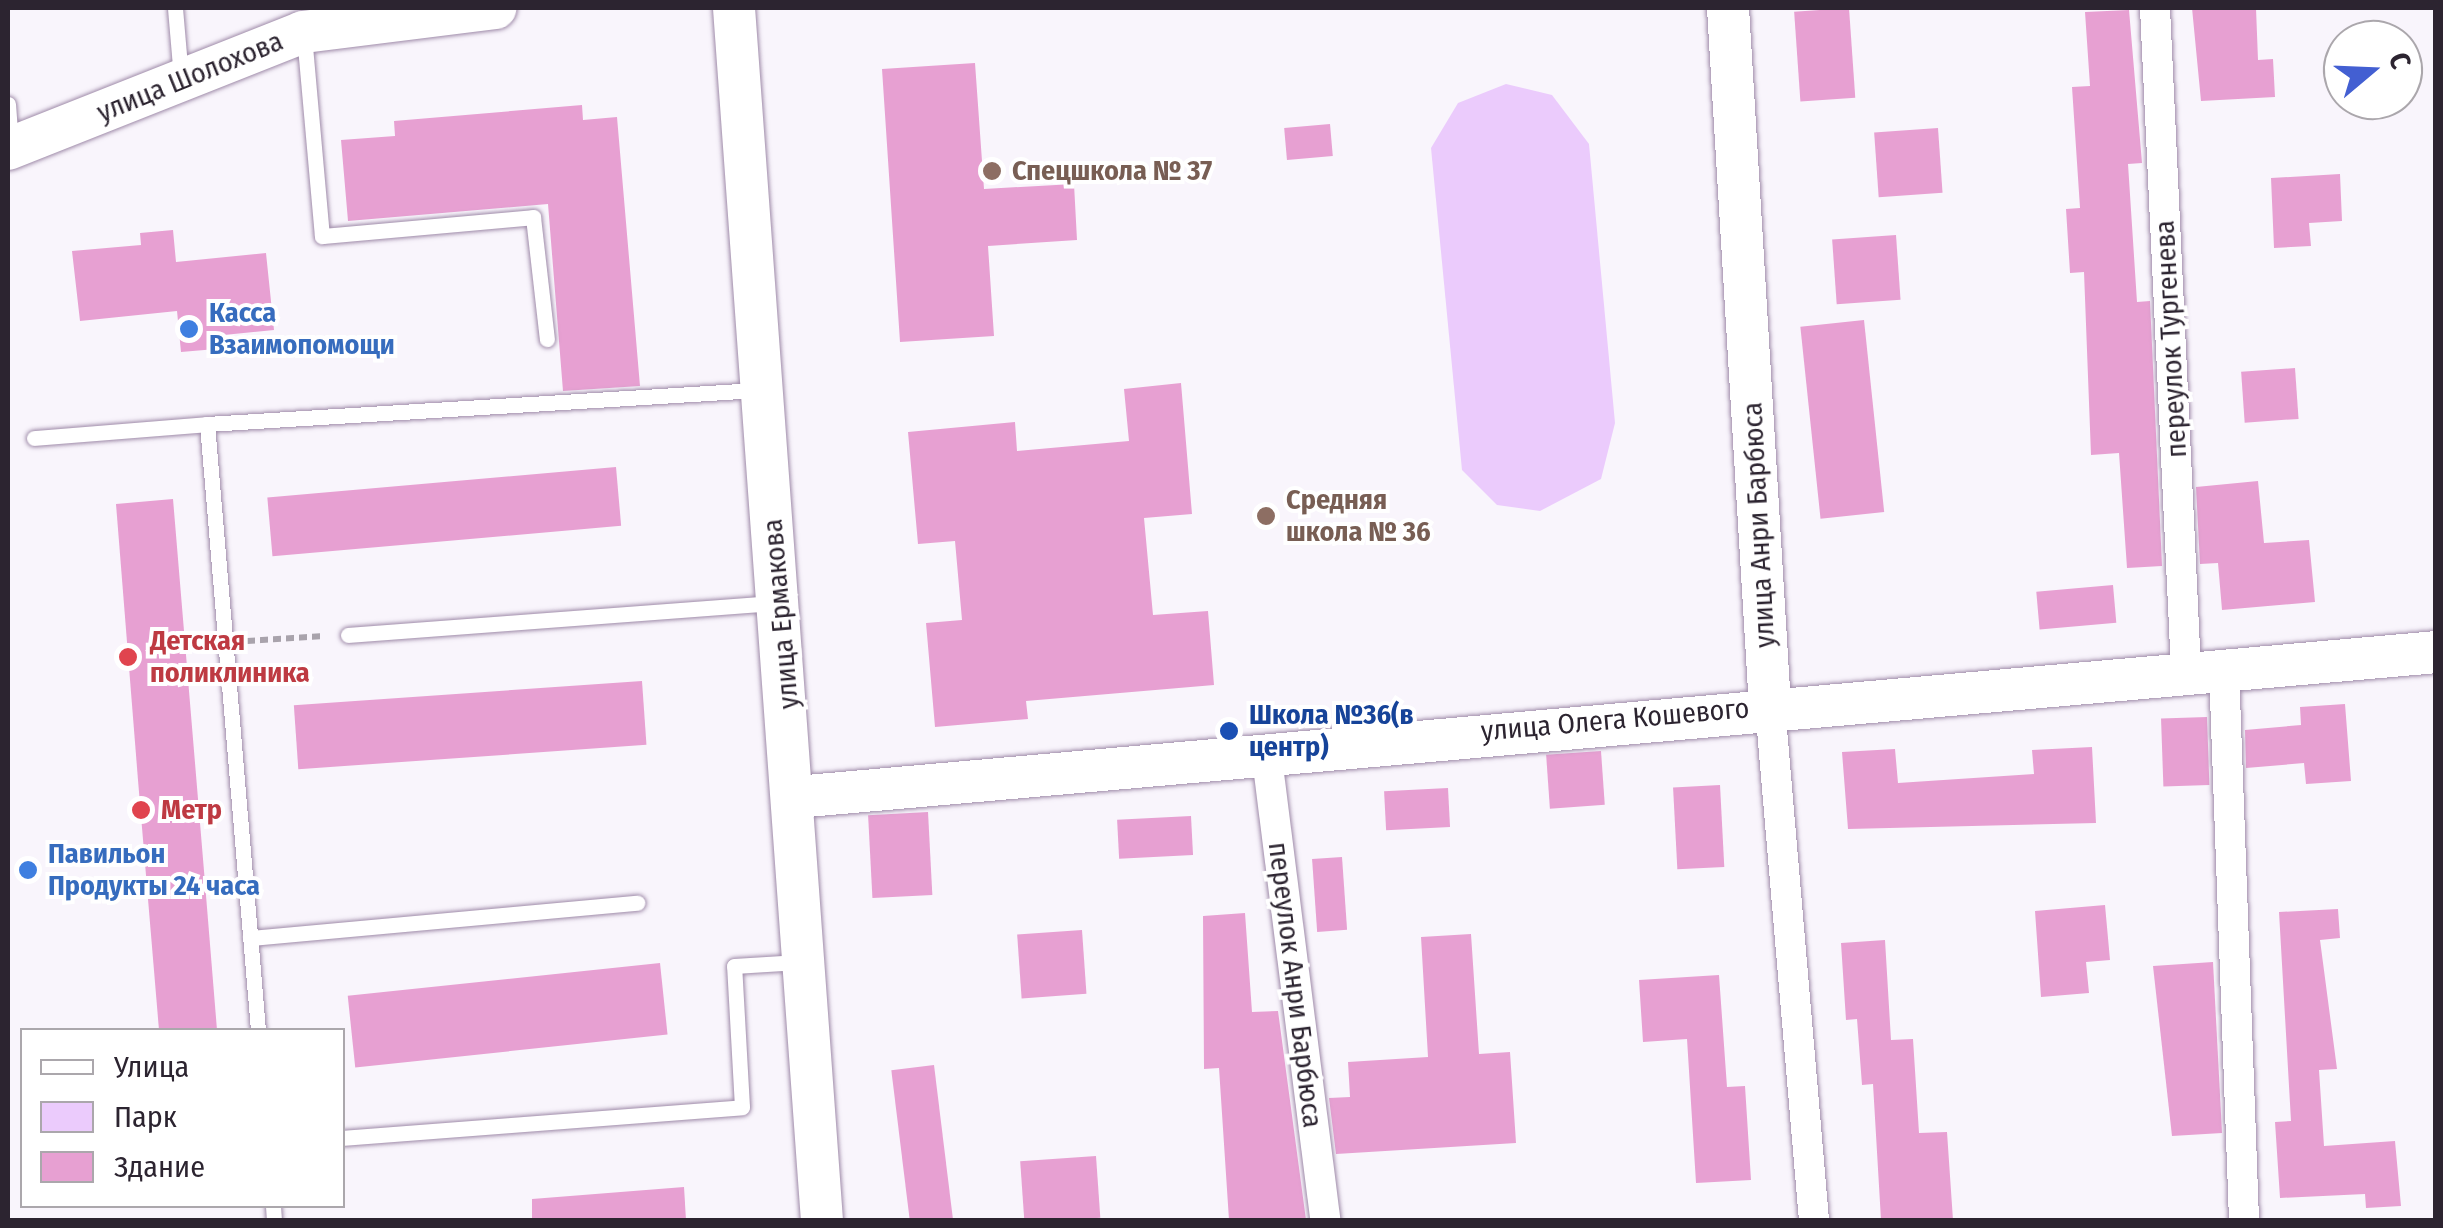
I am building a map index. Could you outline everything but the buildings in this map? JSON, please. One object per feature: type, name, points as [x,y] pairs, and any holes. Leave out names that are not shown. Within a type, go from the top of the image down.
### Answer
[{"type":"street","name":"улица Шолохова","points":[[10,149],[304,32],[496,8]]},
{"type":"street","name":"улица Ермакова","points":[[734,8],[761,390],[796,797],[822,1220]]},
{"type":"street","name":"улица Анри Барбюса","points":[[1728,8],[1770,706],[1814,1220]]},
{"type":"street","name":"переулок Тургенева","points":[[2155,8],[2244,1220]]},
{"type":"street","name":"улица Олега Кошевого","points":[[796,797],[1266,750],[2436,652]]},
{"type":"street","name":"переулок Анри Барбюса","points":[[1266,750],[1325,1220]]},
{"type":"lane","points":[[174,8],[181,81]]},
{"type":"lane","points":[[304,32],[322,236],[533,217],[547,339]]},
{"type":"lane","points":[[8,104],[10,149]]},
{"type":"lane","points":[[34,438],[761,390]]},
{"type":"lane","points":[[206,424],[258,1028]]},
{"type":"lane","points":[[348,635],[780,603]]},
{"type":"lane","points":[[250,938],[636,904]]},
{"type":"lane","points":[[345,1138],[742,1107],[734,966],[806,962]]},
{"type":"path","points":[[226,643],[348,635]]},
{"type":"green space","points":[[1506,84],[1552,95],[1589,144],[1615,423],[1601,479],[1540,511],[1497,505],[1462,470],[1431,148],[1458,103]]},
{"type":"place","name":"Спецшкола № 37","points":[[992,171]]},
{"type":"place","name":"Касса Взаимопомощи","points":[[189,329]]},
{"type":"place","name":"Средняя школа № 36","points":[[1266,516]]},
{"type":"place","name":"Детская поликлиника","points":[[128,657]]},
{"type":"place","name":"Школа №36(в центр)","points":[[1229,731]]},
{"type":"place","name":"Метр","points":[[141,810]]},
{"type":"place","name":"Павильон Продукты 24 часа","points":[[28,870]]}]
